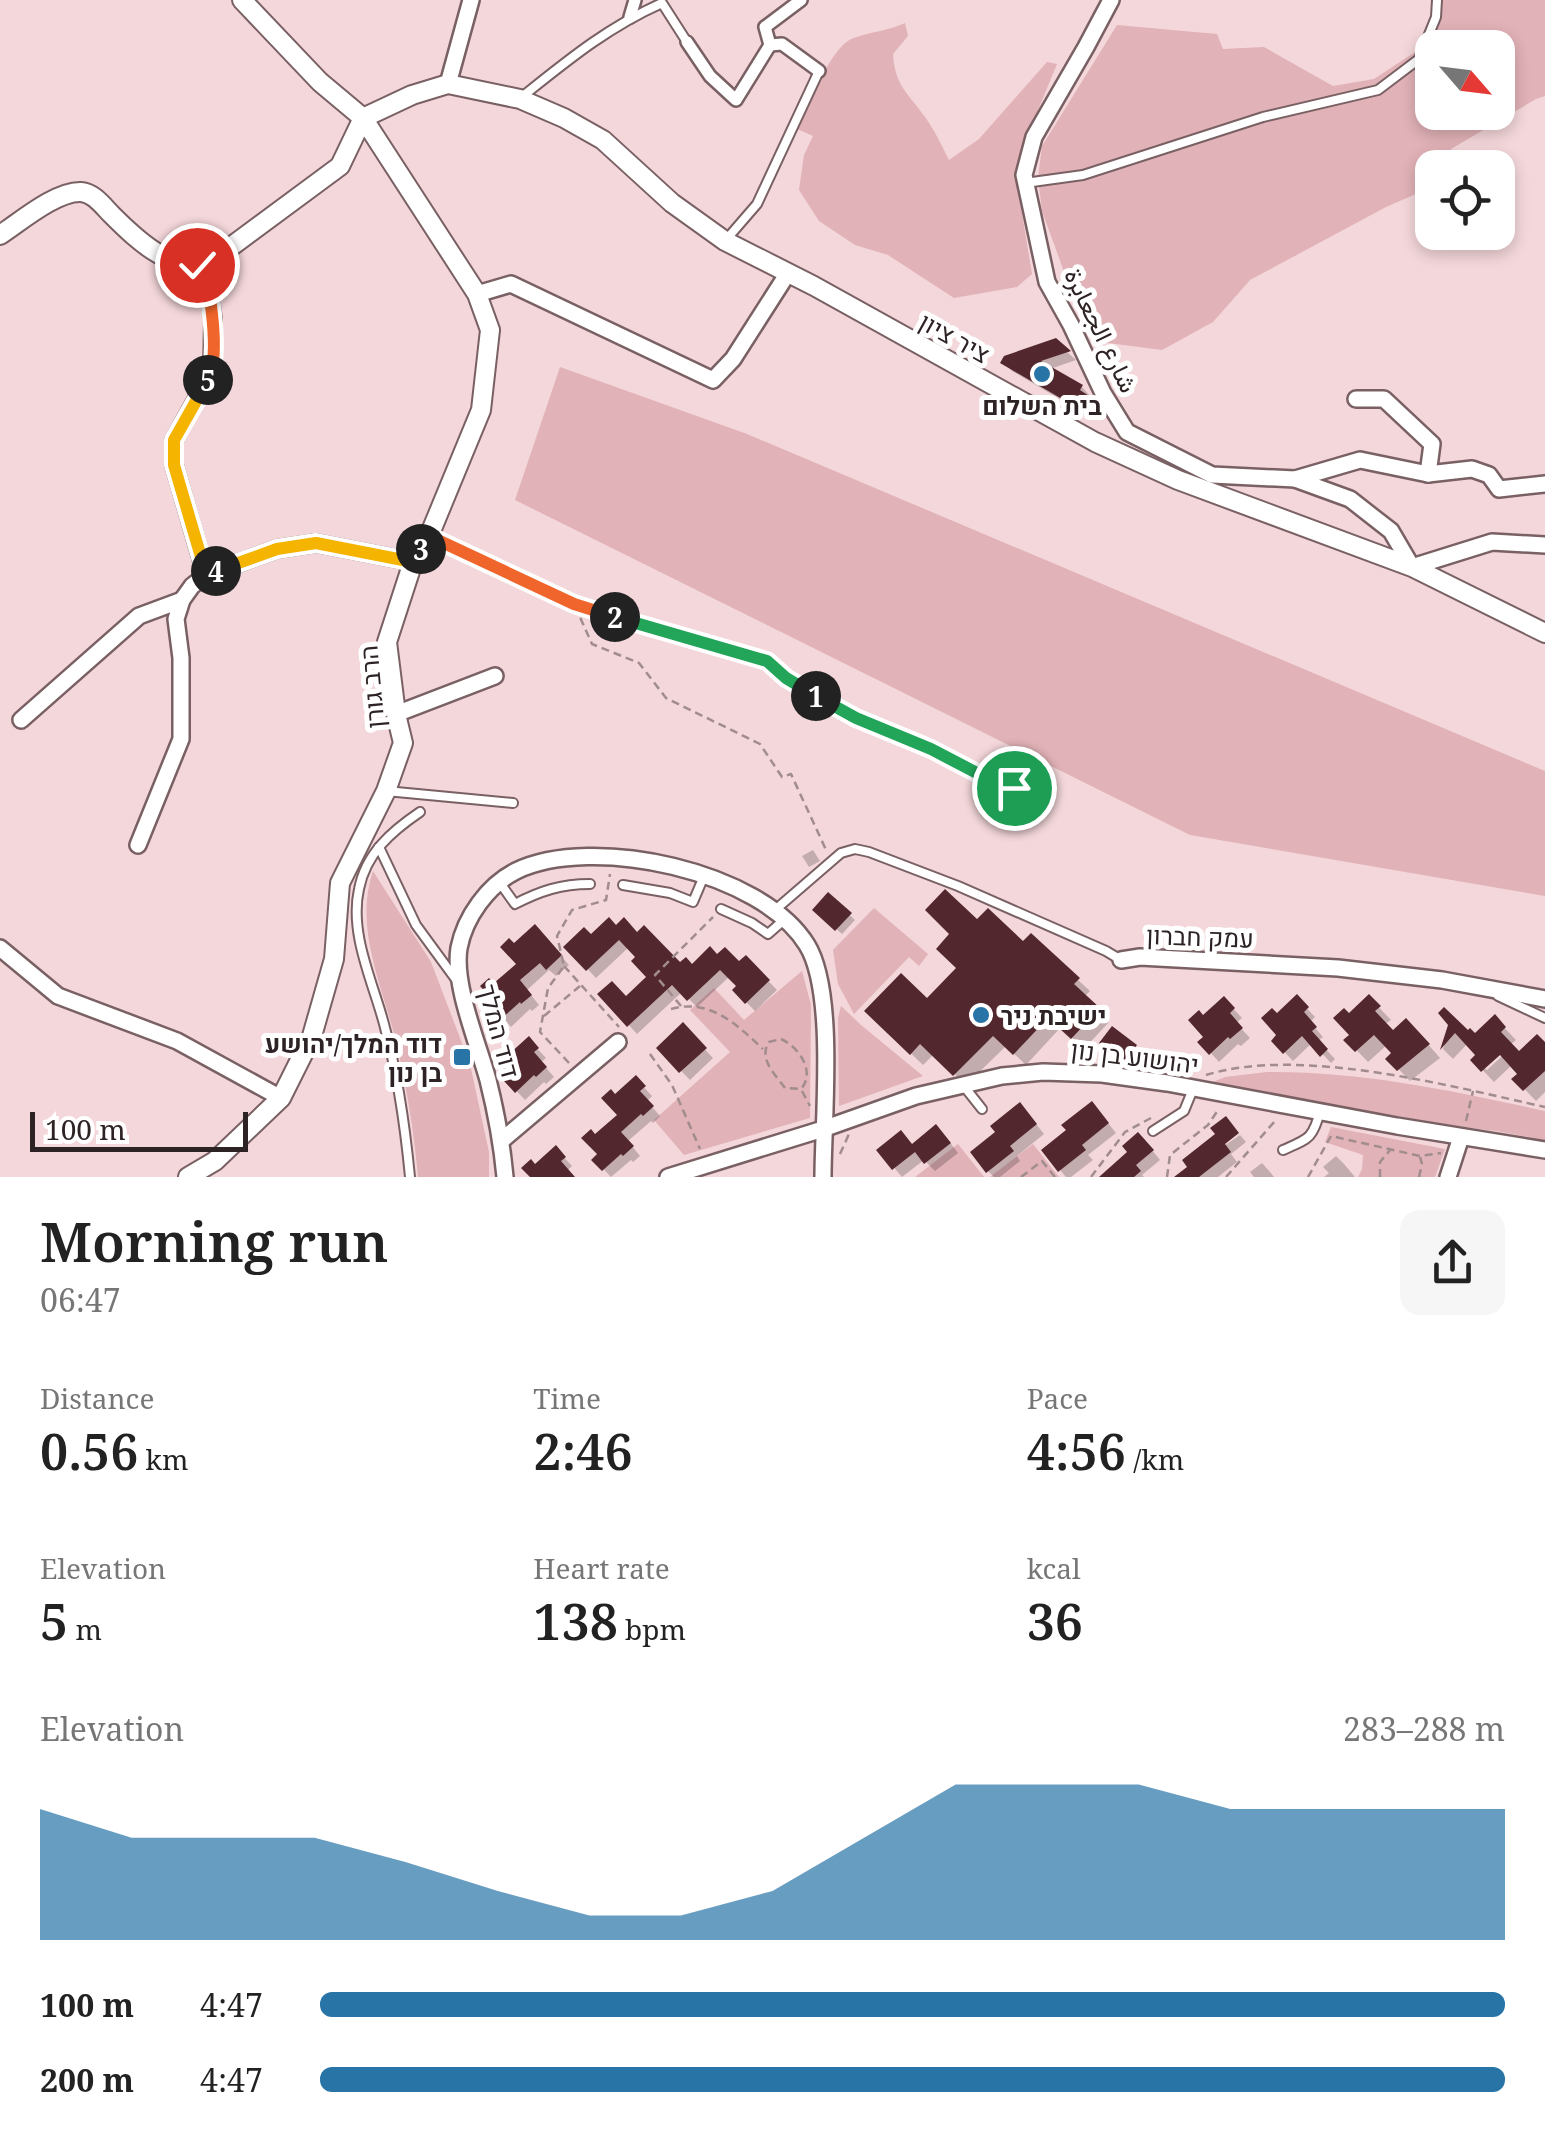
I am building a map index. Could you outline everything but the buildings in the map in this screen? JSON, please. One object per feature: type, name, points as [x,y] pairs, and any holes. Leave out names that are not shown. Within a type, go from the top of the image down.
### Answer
[{"type":"street","name":"הרב גורן","points":[[188,1177],[215,1161],[281,1098],[312,1036],[334,959],[340,882],[386,791],[402,743],[388,642],[413,562],[429,536],[481,410],[490,330],[477,294],[363,118],[320,82],[242,0]]},
{"type":"street","points":[[0,235],[46,205],[80,192],[96,199],[135,238],[172,261],[188,266],[205,263],[340,166],[363,118],[412,95],[448,84],[471,0]]},
{"type":"street","points":[[630,17],[635,0]]},
{"type":"street","points":[[687,42],[710,76],[736,100],[770,44],[765,27],[801,0]]},
{"type":"street","name":"شارع الجعابرة","points":[[1110,0],[1034,137],[1024,176],[1047,282],[1103,393],[1128,432],[1212,475],[1295,479],[1350,499],[1391,531],[1412,567]]},
{"type":"street","points":[[770,44],[782,44],[819,71]]},
{"type":"street","name":"ציר ציון","points":[[448,84],[520,99],[564,118],[603,140],[672,202],[725,241],[1095,442],[1178,480],[1412,567],[1545,633]]},
{"type":"street","points":[[205,263],[213,319],[212,372],[174,440],[174,465],[206,574]]},
{"type":"street","points":[[477,294],[512,284],[713,380],[733,359],[788,273]]},
{"type":"street","points":[[1356,398],[1384,399],[1432,444],[1428,474]]},
{"type":"street","points":[[1295,479],[1360,460],[1428,474],[1472,469],[1489,475],[1499,489],[1545,484]]},
{"type":"street","points":[[1412,567],[1492,542],[1545,545]]},
{"type":"street","points":[[138,844],[181,738],[181,658],[176,619],[192,586],[206,574],[277,549],[316,543],[413,562]]},
{"type":"street","points":[[21,720],[139,616],[182,600]]},
{"type":"street","points":[[396,714],[495,676]]},
{"type":"street","name":"דוד המלך","points":[[505,1177],[488,1082],[461,987],[459,948],[465,930],[473,912],[499,882],[516,871],[554,860],[612,858],[654,862],[724,883],[780,914],[810,948],[822,1000],[823,1174]]},
{"type":"street","points":[[0,948],[58,996],[177,1041],[281,1098]]},
{"type":"street","name":"עמק חברון","points":[[1121,960],[1140,956],[1338,968],[1442,980],[1545,999]]},
{"type":"street","points":[[501,1141],[623,1038]]},
{"type":"street","name":"יהושוע בן נון","points":[[668,1177],[916,1096],[1002,1076],[1043,1072],[1102,1074],[1228,1093],[1459,1144],[1495,1140],[1545,1150]]},
{"type":"street","points":[[1448,1177],[1459,1144]]},
{"type":"lane","points":[[1025,184],[1082,175],[1263,116],[1378,90],[1419,59],[1436,17],[1437,0]]},
{"type":"lane","points":[[520,99],[593,40],[662,3],[687,42]]},
{"type":"lane","points":[[725,241],[757,204],[819,71]]},
{"type":"lane","points":[[386,791],[514,803]]},
{"type":"lane","points":[[410,1177],[396,1076],[364,958],[358,889],[384,839],[420,812]]},
{"type":"lane","points":[[379,847],[416,926],[461,987]]},
{"type":"lane","name":"עמק חברון","points":[[832,862],[841,853],[855,849],[869,852],[974,893],[1121,960]]},
{"type":"lane","points":[[721,909],[768,934],[780,914],[832,862]]},
{"type":"lane","points":[[623,885],[693,902],[704,876]]},
{"type":"lane","points":[[499,882],[515,904],[547,889],[590,884]]},
{"type":"lane","points":[[1485,988],[1545,1018]]},
{"type":"lane","points":[[963,1085],[982,1109]]},
{"type":"lane","points":[[1153,1132],[1184,1110],[1193,1088]]},
{"type":"lane","points":[[1283,1150],[1308,1140],[1316,1129],[1320,1111]]},
{"type":"path","points":[[429,536],[574,604],[767,661],[786,678],[856,718],[1014,788]]},
{"type":"path","points":[[574,604],[592,644],[639,662],[666,698],[760,744],[782,777],[790,774],[832,862]]},
{"type":"path","points":[[612,858],[606,900],[572,910],[557,936],[564,966],[623,1038]]},
{"type":"path","points":[[681,1006],[654,975],[721,909]]},
{"type":"path","points":[[564,966],[548,988],[540,1032],[580,1074]]},
{"type":"path","points":[[543,1017],[581,985]]},
{"type":"path","points":[[671,1008],[686,1004],[720,1014],[764,1050],[764,1057],[785,1088],[801,1089],[808,1082],[808,1069],[792,1044],[781,1039],[770,1042],[764,1050]]},
{"type":"path","points":[[650,1054],[672,1085],[707,1165]]},
{"type":"path","points":[[1193,1088],[1203,1076],[1216,1072],[1290,1065],[1426,1081],[1545,1107]]},
{"type":"path","points":[[1308,1177],[1330,1136],[1420,1156],[1459,1144],[1473,1091]]},
{"type":"path","points":[[1167,1177],[1170,1156],[1208,1125],[1228,1093]]},
{"type":"path","points":[[1226,1177],[1290,1105]]},
{"type":"path","points":[[1090,1177],[1125,1132],[1155,1116]]},
{"type":"path","points":[[823,1174],[849,1138],[852,1118]]},
{"type":"path","points":[[1380,1177],[1380,1162],[1391,1150]]},
{"type":"path","points":[[1420,1156],[1420,1177]]},
{"type":"path","points":[[1021,1177],[1042,1160],[1055,1177]]},
{"type":"shaded area","points":[[1432,0],[1545,0],[1545,96],[1515,111],[1515,30],[1425,30]]},
{"type":"shaded area","points":[[905,23],[908,36],[893,54],[896,74],[949,160],[979,139],[1047,62],[1057,64],[1018,159],[1020,201],[1032,274],[1017,287],[954,298],[888,255],[855,245],[819,221],[799,190],[804,155],[813,136],[797,129],[835,54],[851,39]]},
{"type":"shaded area","points":[[1117,25],[1217,34],[1223,49],[1264,47],[1333,86],[1374,79],[1415,52],[1415,130],[1483,130],[1451,150],[1415,150],[1415,194],[1250,280],[1213,322],[1162,350],[1093,341],[1042,211],[1038,178],[1042,146]]},
{"type":"shaded area","points":[[560,367],[747,434],[1545,771],[1545,896],[1190,835],[515,500]]},
{"type":"shaded area","points":[[373,871],[431,962],[470,1064],[489,1152],[489,1177],[418,1177],[401,1062],[368,937],[366,915]]},
{"type":"shaded area","points":[[874,908],[928,954],[919,966],[909,957],[854,1014],[838,984],[833,950]]},
{"type":"shaded area","points":[[802,971],[811,1005],[810,1118],[684,1155],[654,1120],[730,1052],[690,1010],[714,988],[744,1020]]},
{"type":"shaded area","points":[[841,1006],[861,1025],[923,1076],[839,1106]]},
{"type":"shaded area","points":[[1267,1072],[1372,1079],[1545,1111],[1545,1140],[1208,1084],[1225,1077]]},
{"type":"shaded area","points":[[1331,1127],[1445,1149],[1435,1177],[1358,1177],[1363,1155],[1325,1142]]},
{"type":"shaded area","points":[[958,1144],[984,1177],[915,1177]]},
{"type":"shaded area","points":[[1033,1144],[1059,1177],[990,1177]]},
{"type":"place","name":"בית השלום","points":[[1042,374]]},
{"type":"place","name":"ישיבת ניר","points":[[981,1015]]},
{"type":"place","name":"דוד המלך/יהושע בן נון","points":[[462,1057]]},
{"type":"route","points":[[197,265],[205,263],[213,319],[212,372],[174,440],[174,465],[206,574],[277,549],[316,543],[413,562],[429,536],[574,604],[767,661],[786,678],[856,718],[1014,788]]}]
